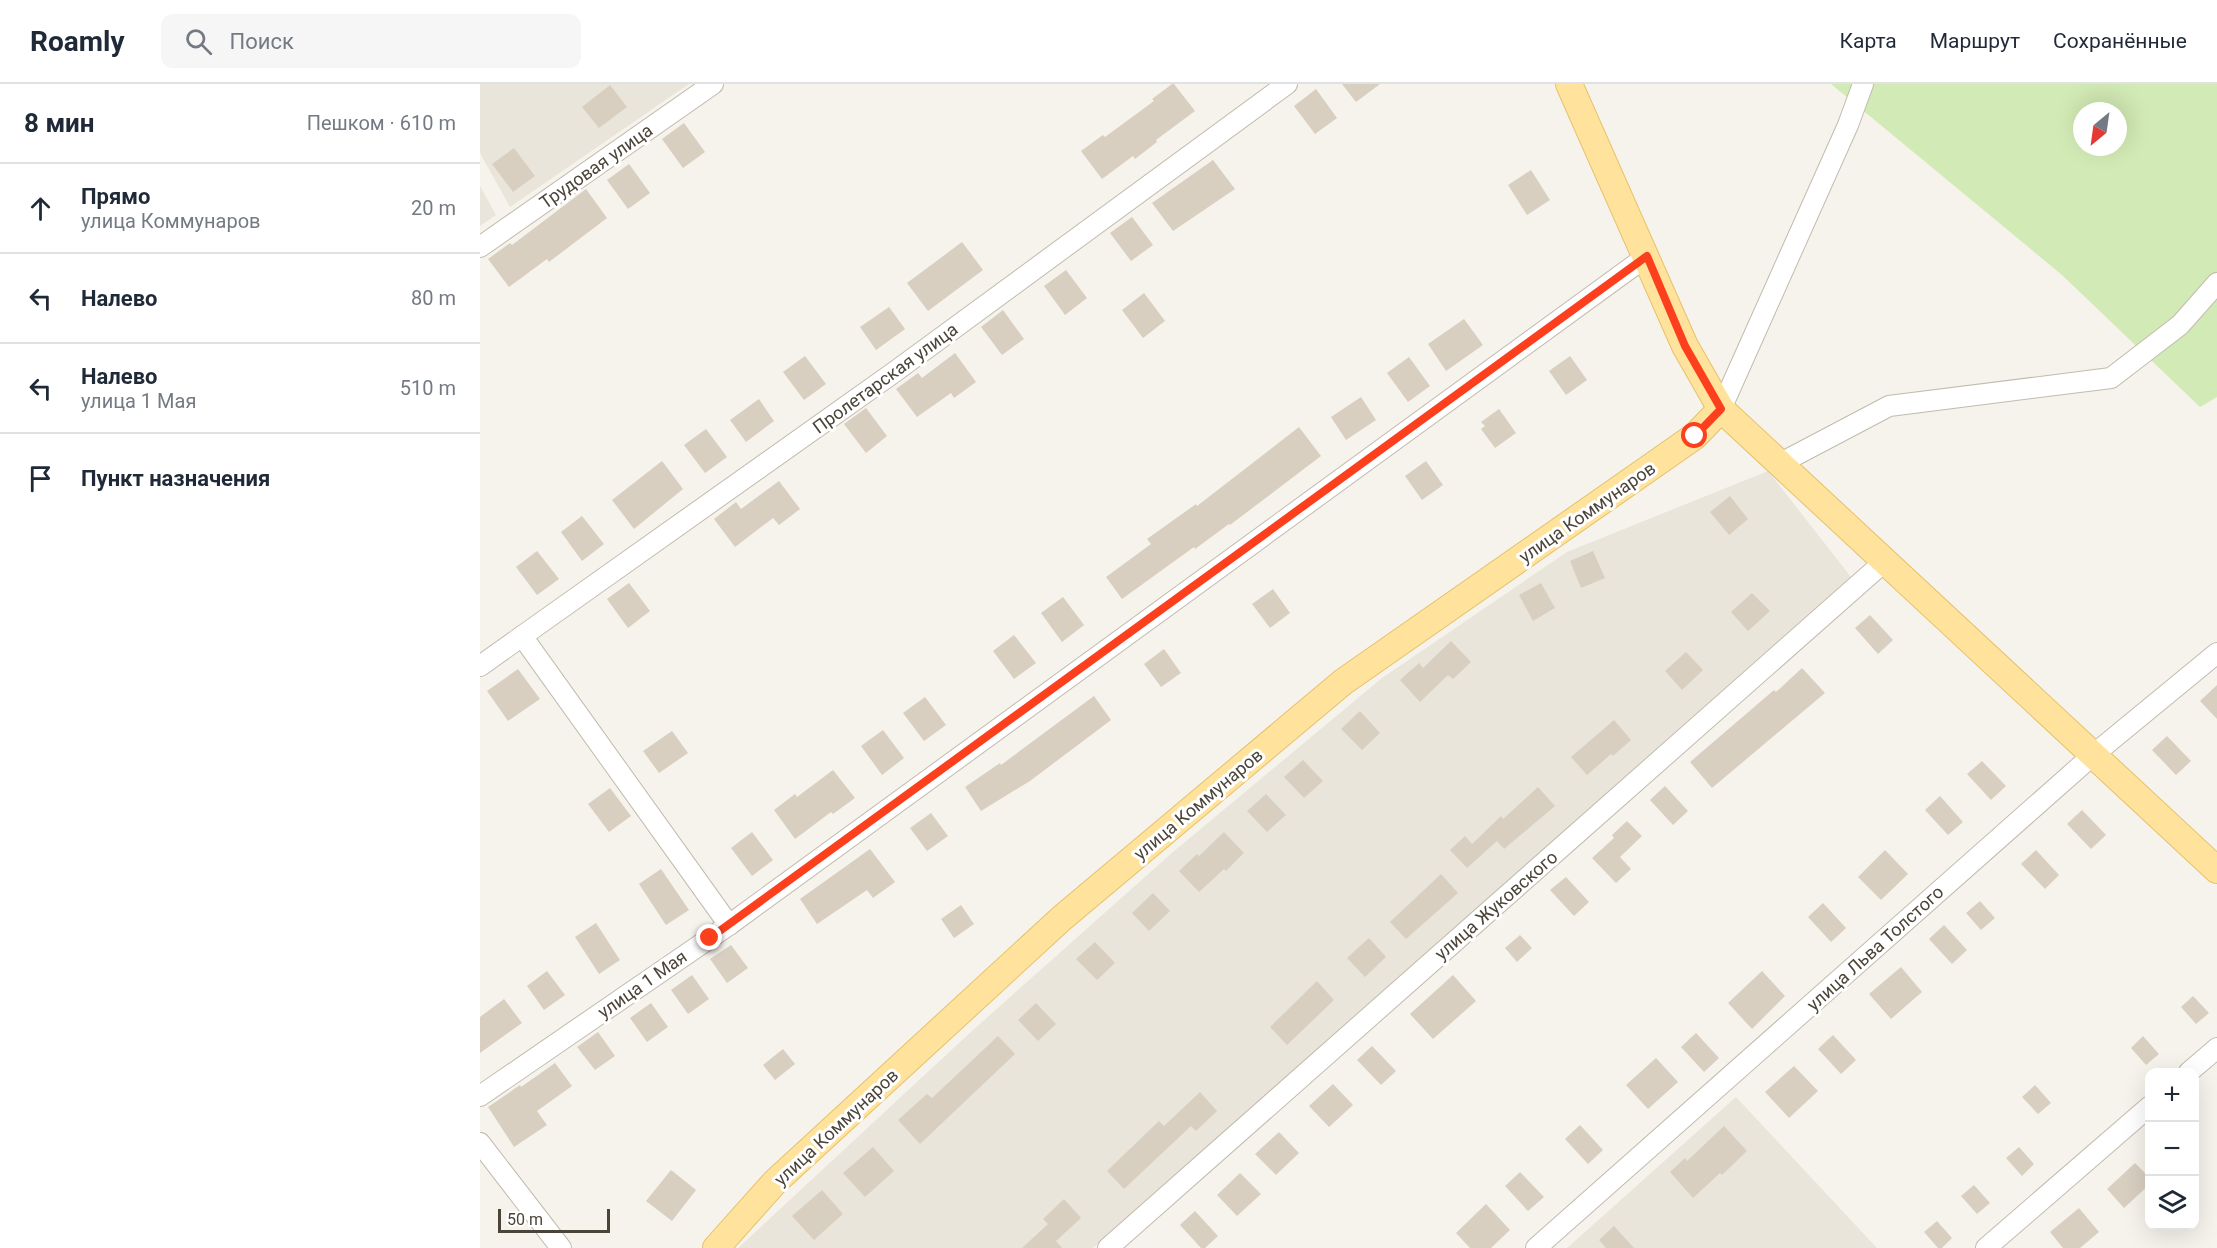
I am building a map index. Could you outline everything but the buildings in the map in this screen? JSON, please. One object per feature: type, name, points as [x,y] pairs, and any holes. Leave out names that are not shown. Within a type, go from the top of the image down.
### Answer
[{"type":"main road","points":[[1569,84],[1685,346],[1721,409],[2217,870]]},
{"type":"main road","name":"улица Коммунаров","points":[[716,1248],[775,1182],[1062,918],[1343,682],[1695,436],[1721,409]]},
{"type":"street","name":"Трудовая улица","points":[[480,247],[713,84]]},
{"type":"street","name":"Пролетарская улица","points":[[480,666],[893,374],[1287,84]]},
{"type":"street","points":[[1721,409],[1848,125],[1863,84]]},
{"type":"street","name":"улица 1 Мая","points":[[480,1096],[729,925],[1647,256]]},
{"type":"street","points":[[1779,464],[1889,406],[2111,378],[2180,325],[2217,283]]},
{"type":"street","name":"улица Жуковского","points":[[1108,1248],[1884,562]]},
{"type":"street","points":[[522,636],[729,925]]},
{"type":"street","name":"улица Льва Толстого","points":[[1536,1248],[2093,755],[2217,653]]},
{"type":"street","points":[[2194,1068],[2217,1048]]},
{"type":"street","points":[[1986,1248],[2145,1111]]},
{"type":"street","points":[[480,1143],[561,1248]]},
{"type":"shaded area","points":[[480,84],[689,84],[510,207],[480,153]]},
{"type":"shaded area","points":[[480,186],[496,215],[480,226]]},
{"type":"shaded area","points":[[1768,471],[1851,577],[1093,1248],[738,1248],[973,1030],[1173,852],[1382,678],[1567,552]]},
{"type":"shaded area","points":[[1736,1097],[1877,1248],[1567,1248]]},
{"type":"green space","points":[[1831,84],[2217,84],[2217,397],[2200,407],[2062,275]]},
{"type":"route","points":[[710,938],[1647,256],[1685,346],[1721,409],[1695,436]]}]
